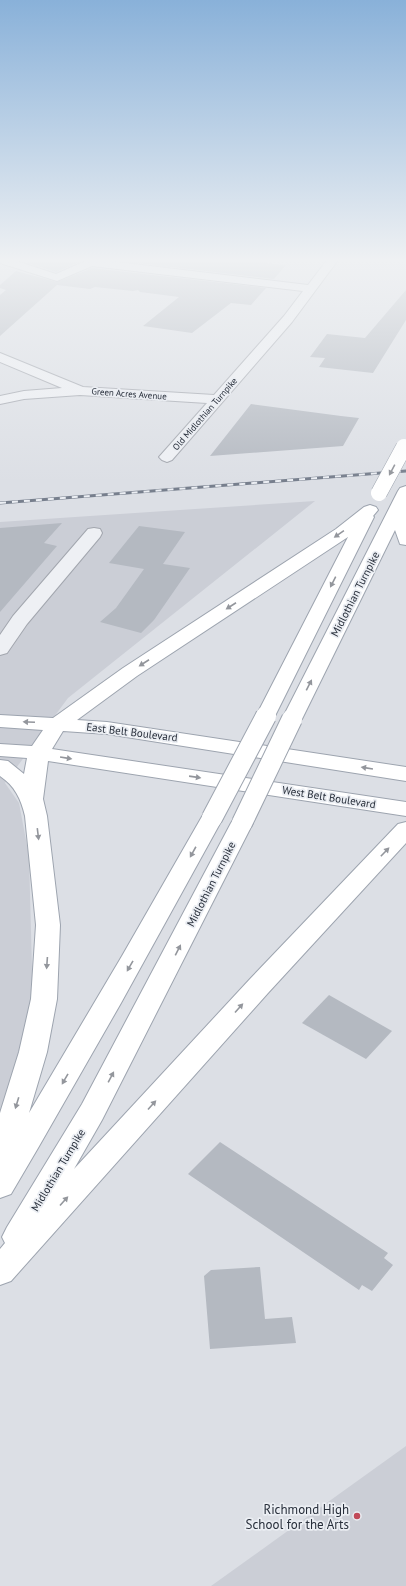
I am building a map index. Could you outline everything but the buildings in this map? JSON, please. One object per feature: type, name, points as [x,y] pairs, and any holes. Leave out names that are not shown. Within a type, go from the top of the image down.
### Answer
[{"type":"main road","points":[[0,1186],[60,1089],[152,928],[266,716],[370,510],[405,445]]},
{"type":"main road","name":"Midlothian Turnpike","points":[[0,1270],[92,1112],[167,970],[242,823],[292,719],[406,491]]},
{"type":"main road","points":[[398,509],[406,540]]},
{"type":"main road","points":[[0,1160],[33,1052],[44,999],[48,925],[36,816],[32,799],[38,753],[58,724],[130,672],[342,533],[370,510]]},
{"type":"main road","name":"East Belt Boulevard","points":[[0,721],[107,728],[406,774]]},
{"type":"main road","points":[[0,750],[38,753]]},
{"type":"main road","name":"West Belt Boulevard","points":[[38,753],[406,809]]},
{"type":"main road","points":[[0,766],[15,776],[32,799]]},
{"type":"main road","points":[[0,1270],[264,981],[406,829]]},
{"type":"street","name":"Old Midlothian Turnpike","points":[[168,457],[276,334]]},
{"type":"street","name":"Green Acres Avenue","points":[[0,357],[81,391],[217,400]]},
{"type":"street","points":[[0,400],[24,395],[81,391]]},
{"type":"street","points":[[0,649],[20,620],[94,533]]},
{"type":"shaded area","points":[[315,501],[68,698],[5,783],[19,803],[29,856],[33,1007],[0,1125],[0,522]]},
{"type":"shaded area","name":"Richmond High School for the Arts","points":[[406,1446],[406,1586],[211,1586]]},
{"type":"railway","points":[[0,503],[406,471]]},
{"type":"place","name":"Richmond High School for the Arts","points":[[357,1516]]}]
